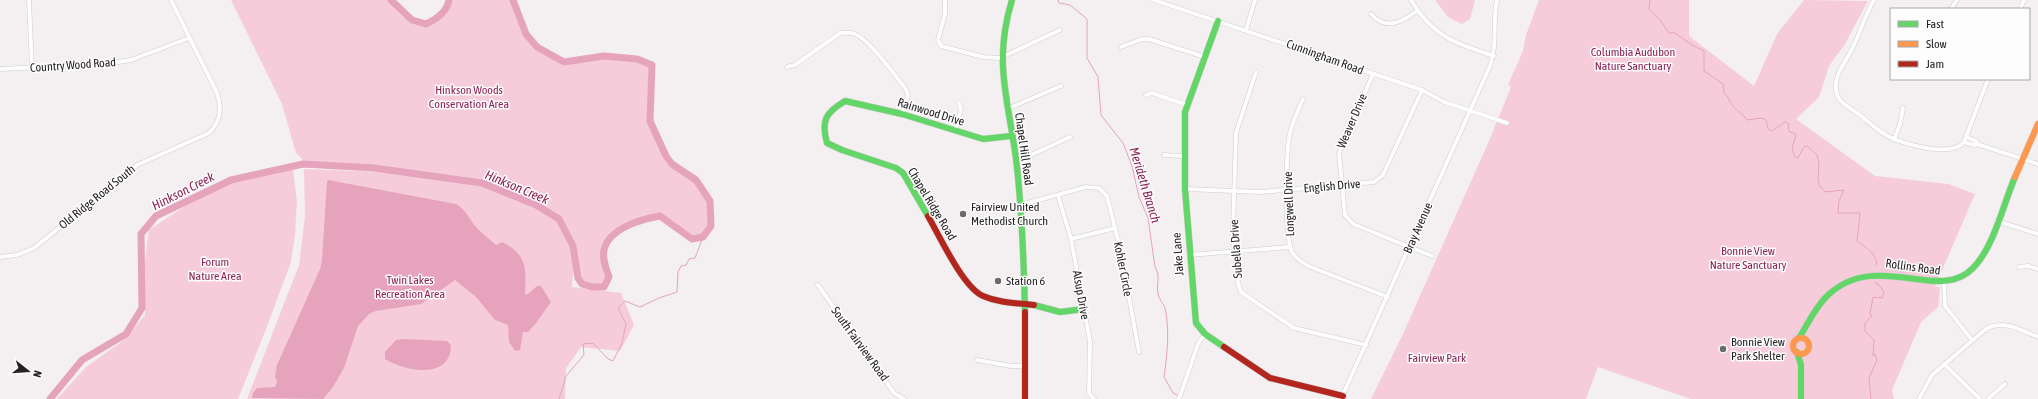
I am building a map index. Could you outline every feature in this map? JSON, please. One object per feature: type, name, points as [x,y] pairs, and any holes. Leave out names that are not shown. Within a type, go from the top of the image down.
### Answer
[{"type":"street","points":[[29,0],[32,68]]},
{"type":"street","points":[[171,0],[189,38]]},
{"type":"street","points":[[945,0],[945,14],[938,40],[941,46],[983,57],[1000,58],[1060,30]]},
{"type":"street","name":"Chapel Hill Road","points":[[1012,0],[1002,38],[1000,58],[1016,162],[1020,205],[1026,303],[1025,399]]},
{"type":"street","name":"Cunningham Road","points":[[1154,0],[1422,90],[1444,102],[1507,123]]},
{"type":"street","points":[[1246,30],[1255,0]]},
{"type":"street","points":[[1411,0],[1417,11],[1428,25],[1440,34],[1459,45],[1494,56],[1495,42],[1493,16],[1497,0]]},
{"type":"street","points":[[1874,0],[1864,18],[1853,48],[1838,75],[1836,90],[1842,103],[1878,130],[1894,140],[1912,146],[1950,149],[1959,147],[1964,142],[1988,80]]},
{"type":"street","points":[[1371,14],[1376,19],[1390,24],[1398,23],[1417,11]]},
{"type":"street","name":"Jake Lane","points":[[1218,21],[1187,105],[1185,189],[1189,255],[1196,324],[1205,334],[1270,378],[1342,398]]},
{"type":"street","points":[[787,66],[796,65],[840,33],[848,32],[855,34],[865,40],[906,88],[908,96],[902,114]]},
{"type":"street","name":"Country Wood Road","points":[[0,69],[106,64],[131,60],[189,38]]},
{"type":"street","name":"Old Ridge Road South","points":[[0,257],[17,255],[34,248],[137,165],[209,133],[214,128],[220,114],[220,103],[217,93],[189,38]]},
{"type":"street","points":[[1121,47],[1142,39],[1149,39],[1205,57]]},
{"type":"street","name":"Bray Avenue","points":[[1342,398],[1388,297],[1409,246],[1471,111],[1494,56]]},
{"type":"street","name":"Subella Drive","points":[[1256,72],[1236,133],[1233,232],[1238,283],[1241,292],[1294,328],[1366,345]]},
{"type":"street","name":"Weaver Drive","points":[[1373,74],[1340,148],[1341,185],[1345,214],[1348,220],[1353,224],[1432,256]]},
{"type":"street","points":[[1007,109],[1061,86]]},
{"type":"street","name":"English Drive","points":[[1185,189],[1260,192],[1374,182],[1383,175],[1422,90]]},
{"type":"street","points":[[1146,95],[1152,93],[1187,105]]},
{"type":"street","name":"Longwell Drive","points":[[1303,99],[1289,138],[1287,210],[1290,247],[1298,261],[1388,297]]},
{"type":"street","name":"Rainwood Drive","points":[[845,101],[902,114],[983,139],[1011,136]]},
{"type":"street","name":"Chapel Ridge Road","points":[[845,101],[837,106],[826,119],[822,129],[827,143],[842,150],[896,168],[908,182],[969,287],[982,296],[997,301],[1026,303]]},
{"type":"street","points":[[955,131],[962,110],[959,103]]},
{"type":"street","points":[[1894,140],[1900,124],[1902,108]]},
{"type":"street","name":"Rollins Road","points":[[1801,399],[1801,365],[1794,345],[1807,327],[1816,308],[1830,293],[1849,281],[1866,274],[1886,273],[1944,282],[1967,274],[1977,264],[2038,124]]},
{"type":"street","points":[[1016,162],[1070,137]]},
{"type":"street","points":[[1966,137],[1976,141],[1977,144]]},
{"type":"street","points":[[1964,142],[1974,145],[1977,144],[2038,164]]},
{"type":"street","points":[[1164,155],[1185,156]]},
{"type":"street","name":"Kohler Circle","points":[[1058,195],[1086,186],[1099,188],[1107,196],[1120,248],[1139,352]]},
{"type":"street","points":[[1020,205],[1058,195]]},
{"type":"street","name":"Alsup Drive","points":[[1058,195],[1071,239],[1090,341],[1089,393],[1092,398]]},
{"type":"street","points":[[1997,221],[2038,234]]},
{"type":"street","points":[[1071,239],[1115,228]]},
{"type":"street","points":[[1189,255],[1235,253],[1290,247]]},
{"type":"street","points":[[2020,267],[2028,266],[2038,269]]},
{"type":"street","points":[[1944,282],[1945,306],[1972,340]]},
{"type":"street","name":"South Fairview Road","points":[[818,285],[894,393],[904,399]]},
{"type":"street","points":[[1026,303],[1060,312],[1084,309]]},
{"type":"street","points":[[1919,399],[1932,375],[1987,328],[1994,325],[2005,324],[2038,337]]},
{"type":"street","name":"Rollins Road","points":[[1801,365],[1809,348],[1807,327]]},
{"type":"street","points":[[1179,399],[1198,344],[1205,334]]},
{"type":"street","points":[[1799,338],[1804,338],[1808,341]]},
{"type":"street","points":[[1796,352],[1806,352]]},
{"type":"street","points":[[977,360],[1011,366],[1025,366]]},
{"type":"street","points":[[1944,364],[1980,399]]},
{"type":"street","points":[[1988,399],[2005,384]]},
{"type":"green space","points":[[231,0],[391,0],[412,20],[426,24],[444,12],[449,0],[513,0],[526,34],[537,47],[564,62],[604,56],[637,59],[652,65],[650,121],[666,156],[672,164],[696,180],[710,201],[711,226],[703,237],[692,239],[660,216],[644,219],[619,230],[607,242],[604,250],[604,260],[609,277],[604,287],[591,286],[583,283],[578,278],[573,247],[568,238],[574,259],[572,287],[621,293],[634,325],[620,351],[581,347],[566,368],[565,399],[247,399],[299,265],[305,216],[304,169],[406,173],[374,168],[303,164],[302,159],[296,153],[282,104]]},
{"type":"green space","points":[[1435,0],[1475,0],[1470,19],[1462,24],[1448,17]]},
{"type":"green space","name":"Bonnie View Nature Sanctuary","points":[[1539,0],[1689,0],[1689,36],[1754,86],[1777,34],[1804,0],[1868,1],[1845,44],[1829,66],[1819,97],[1796,119],[1875,176],[1948,184],[1975,194],[1935,287],[1940,287],[1938,307],[1921,322],[1892,390],[1894,399],[1691,399],[1598,367],[1586,399],[1371,399],[1403,334],[1489,141],[1511,87],[1508,85],[1523,51],[1526,35]]},
{"type":"green space","name":"Forum Nature Area","points":[[293,169],[297,202],[291,262],[238,399],[57,399],[86,367],[124,340],[145,315],[145,261],[149,230],[188,204],[237,179]]},
{"type":"shaded area","points":[[328,180],[456,204],[463,209],[474,225],[496,245],[502,242],[517,252],[524,264],[525,295],[537,286],[541,286],[551,302],[528,332],[523,332],[520,350],[515,351],[509,342],[508,325],[495,320],[476,297],[455,280],[421,304],[376,311],[369,314],[358,326],[344,368],[333,387],[323,399],[252,398],[253,393],[257,388],[275,387],[277,382],[275,376],[277,365],[320,269]]},
{"type":"shaded area","points":[[396,340],[447,341],[451,345],[449,356],[444,364],[436,368],[426,370],[415,370],[394,364],[385,359],[385,352]]},
{"type":"waterway","name":"Hinkson Creek","points":[[391,0],[412,20],[426,24],[444,12],[449,0]]},
{"type":"waterway","name":"Hinkson Creek","points":[[50,399],[82,360],[126,334],[142,308],[141,234],[156,216],[231,180],[303,164],[374,168],[482,183],[536,205],[559,219],[573,246],[578,278],[582,284],[592,287],[604,287],[609,277],[604,260],[604,250],[607,242],[619,230],[627,226],[644,219],[660,216],[692,239],[703,237],[711,226],[710,201],[696,180],[672,164],[666,156],[650,121],[652,65],[637,59],[604,56],[564,62],[537,47],[526,34],[513,0]]},
{"type":"waterway","name":"Merideth Branch","points":[[1058,0],[1059,3],[1070,5],[1087,19],[1087,58],[1098,77],[1101,115],[1123,143],[1132,166],[1139,197],[1148,218],[1155,267],[1158,274],[1158,294],[1167,316],[1168,343],[1164,377],[1173,393],[1177,395]]},
{"type":"waterway","points":[[1650,0],[1649,9],[1661,21],[1669,33],[1675,33],[1692,45],[1704,51],[1704,71],[1723,84],[1724,93],[1733,106],[1747,120],[1762,118],[1766,120],[1768,129],[1772,131],[1785,122],[1789,124],[1788,129],[1790,132],[1796,135],[1792,148],[1795,157],[1798,158],[1804,147],[1807,146],[1817,155],[1819,164],[1819,185],[1825,192],[1844,190],[1839,201],[1838,213],[1860,213],[1857,241],[1873,254],[1877,265]]},
{"type":"waterway","points":[[559,399],[566,376],[584,355],[583,344],[593,343],[608,359],[613,361],[622,343],[626,324],[618,308],[625,301],[640,307],[659,298],[677,292],[678,272],[681,266],[686,265],[689,259],[695,258],[703,237]]},
{"type":"waterway","points":[[1871,399],[1869,378],[1877,360],[1875,354],[1873,356],[1874,340],[1865,331],[1865,323],[1872,316],[1870,314],[1873,297],[1882,298],[1884,292],[1879,285],[1876,284],[1876,282]]},
{"type":"traffic: fast","points":[[1012,0],[1006,23],[1003,45],[1003,65],[1004,84],[1019,185],[1025,312]]},
{"type":"traffic: fast","points":[[1218,21],[1185,112],[1185,189],[1196,323],[1205,334],[1224,347]]},
{"type":"traffic: fast","points":[[928,216],[903,173],[896,168],[842,150],[827,143],[824,129],[826,118],[838,105],[845,101],[902,114],[983,139],[1011,136]]},
{"type":"traffic: fast","points":[[1799,338],[1815,310],[1823,300],[1847,282],[1867,276],[1887,276],[1943,281],[1959,278],[1973,268],[1987,249],[2015,177]]},
{"type":"traffic: fast","points":[[1034,305],[1060,312],[1084,309]]},
{"type":"traffic: fast","points":[[1797,352],[1801,365],[1801,399]]},
{"type":"traffic: slow","points":[[2015,177],[2038,124]]},
{"type":"traffic: slow","points":[[1801,338],[1808,343],[1809,346],[1804,353],[1801,354],[1794,349],[1793,346],[1798,339],[1801,338]]},
{"type":"traffic: jam","points":[[928,216],[952,260],[975,291],[983,296],[995,300],[1034,305]]},
{"type":"traffic: jam","points":[[1025,312],[1025,399]]},
{"type":"traffic: jam","points":[[1224,347],[1270,378],[1343,396]]},
{"type":"place","name":"Fairview United Methodist Church","points":[[963,214]]},
{"type":"place","name":"Station 6","points":[[998,281]]},
{"type":"place","name":"Bonnie View Park Shelter","points":[[1723,349]]},
{"type":"park label","name":"Columbia Audubon Nature Sanctuary","points":[[1633,59]]},
{"type":"park label","name":"Hinkson Woods Conservation Area","points":[[469,97]]},
{"type":"park label","name":"Twin Lakes Recreation Area","points":[[410,287]]},
{"type":"park label","name":"Fairview Park","points":[[1437,358]]}]
